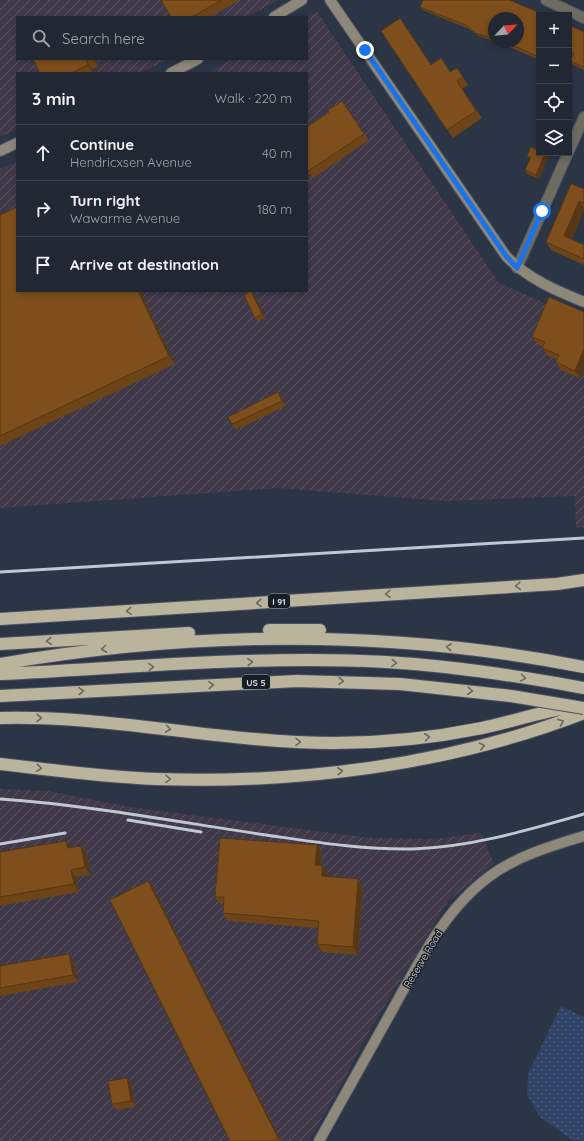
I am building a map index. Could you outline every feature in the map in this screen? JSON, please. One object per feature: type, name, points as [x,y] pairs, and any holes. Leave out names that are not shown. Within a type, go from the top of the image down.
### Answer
[{"type":"highway","name":"I 91","points":[[0,619],[557,584],[584,580]]},
{"type":"highway","points":[[0,644],[172,634],[295,630],[345,631],[394,642]]},
{"type":"highway","points":[[0,664],[96,650],[206,640],[319,638],[394,642],[489,652],[584,667]]},
{"type":"highway","points":[[0,674],[284,661],[381,662],[450,668],[540,680],[584,688]]},
{"type":"highway","name":"US 5","points":[[0,696],[297,681],[400,684],[511,696],[584,707]]},
{"type":"highway","points":[[0,718],[83,720],[253,739],[346,743],[399,740],[455,733],[552,711],[584,707]]},
{"type":"highway","points":[[0,764],[156,779],[273,777],[355,769],[468,749],[538,731],[584,714]]},
{"type":"street","points":[[276,16],[302,0]]},
{"type":"street","points":[[330,0],[501,250],[517,268],[538,282],[584,302]]},
{"type":"street","points":[[546,0],[584,18]]},
{"type":"street","points":[[173,72],[196,60]]},
{"type":"street","points":[[572,143],[584,116]]},
{"type":"street","points":[[0,151],[16,143]]},
{"type":"street","points":[[517,268],[566,156]]},
{"type":"street","name":"Reserve Road","points":[[318,1141],[418,965],[454,911],[467,895],[490,876],[510,864],[546,847],[584,836]]},
{"type":"shaded area","points":[[0,0],[278,0],[249,16],[16,16],[16,60],[167,60],[141,72],[16,72],[16,129],[0,137]]},
{"type":"shaded area","points":[[317,12],[499,283],[584,320],[584,527],[576,528],[575,496],[446,501],[278,488],[0,508],[0,169],[16,161],[16,292],[308,292],[308,72],[209,72],[230,60],[308,60],[308,16]]},
{"type":"shaded area","points":[[0,789],[47,791],[136,808],[371,838],[434,839],[481,833],[494,864],[448,901],[366,1037],[346,1076],[309,1141],[0,1141]]},
{"type":"shaded area","points":[[561,1006],[584,1017],[584,1141],[573,1141],[540,1117],[527,1095],[528,1074]]},
{"type":"building","points":[[161,0],[221,0],[194,16],[170,16]]},
{"type":"building","points":[[423,0],[509,0],[538,12],[536,12],[536,56],[519,48],[524,48],[524,12],[488,12],[488,37],[476,33],[466,25],[420,7]]},
{"type":"building","points":[[400,18],[431,65],[441,58],[450,72],[457,68],[463,77],[457,81],[476,111],[447,130],[381,31]]},
{"type":"building","points":[[572,26],[584,32],[584,67],[572,62],[574,53],[572,52]]},
{"type":"building","points":[[34,60],[88,60],[86,61],[88,65],[73,72],[40,72]]},
{"type":"building","points":[[342,101],[364,134],[308,171],[308,126],[329,112],[328,110]]},
{"type":"building","points":[[531,147],[536,150],[536,156],[544,156],[536,175],[525,170],[531,157],[527,156]]},
{"type":"building","points":[[571,184],[584,189],[584,203],[579,201],[564,236],[584,245],[584,259],[546,242]]},
{"type":"building","points":[[16,207],[16,292],[138,292],[169,356],[0,436],[0,215]]},
{"type":"building","points":[[251,292],[262,314],[255,318],[244,295]]},
{"type":"building","points":[[549,297],[584,312],[584,349],[575,371],[556,362],[559,355],[542,348],[545,342],[532,337]]},
{"type":"building","points":[[278,392],[282,401],[232,424],[228,417]]},
{"type":"building","points":[[220,838],[317,845],[315,865],[322,866],[322,876],[358,879],[353,947],[317,944],[319,921],[223,913],[224,897],[215,897]]},
{"type":"building","points":[[66,841],[68,848],[81,846],[85,867],[71,870],[74,884],[0,897],[0,852]]},
{"type":"building","points":[[148,881],[278,1138],[273,1141],[230,1141],[110,900]]},
{"type":"building","points":[[69,954],[73,975],[0,988],[0,966]]},
{"type":"building","points":[[127,1078],[131,1101],[112,1104],[108,1081]]},
{"type":"railway","points":[[0,572],[584,538]]},
{"type":"railway","points":[[0,799],[67,805],[133,814],[321,843],[395,849],[435,848],[457,845],[521,832],[584,814]]},
{"type":"railway","points":[[128,820],[201,832]]},
{"type":"railway","points":[[0,844],[65,833]]},
{"type":"route","points":[[365,50],[506,256],[517,268],[542,211]]}]
